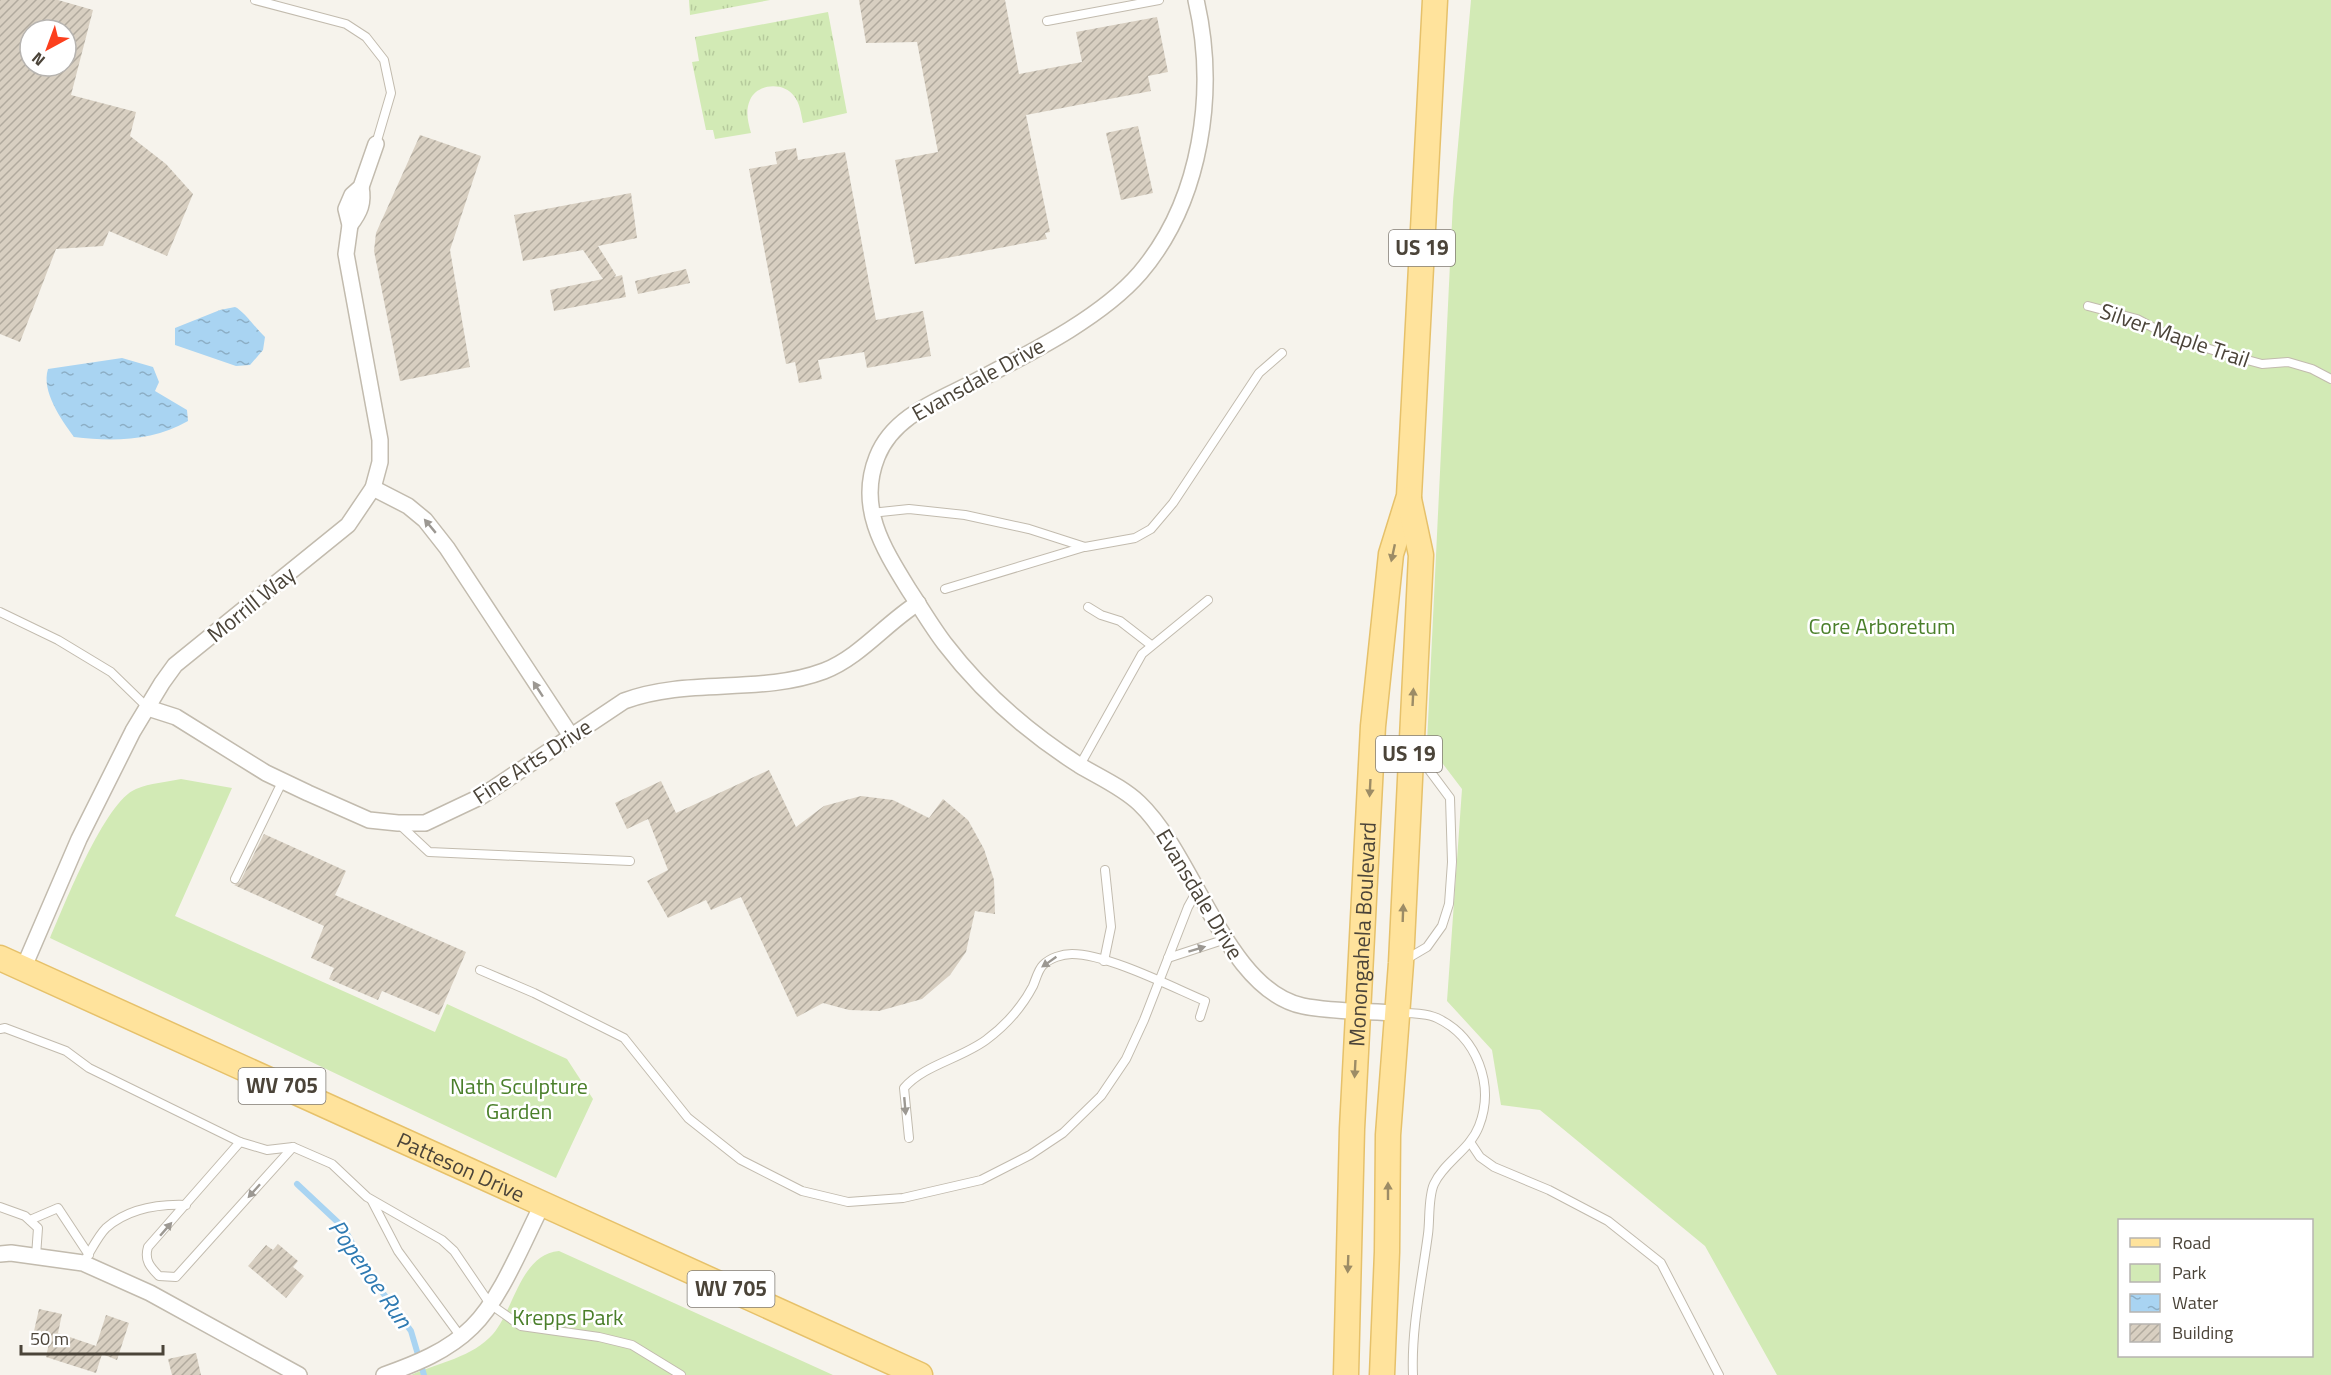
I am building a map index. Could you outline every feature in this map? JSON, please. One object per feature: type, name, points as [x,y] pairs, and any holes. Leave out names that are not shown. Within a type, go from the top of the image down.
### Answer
[{"type":"main road","name":"Monongahela Boulevard","points":[[1346,1375],[1352,1141],[1373,726],[1391,554],[1409,496],[1435,0]]},
{"type":"main road","name":"Monongahela Boulevard","points":[[1382,1375],[1387,1252],[1388,1135],[1401,963],[1421,555],[1409,496]]},
{"type":"main road","name":"Patteson Drive","points":[[0,958],[920,1375]]},
{"type":"street","name":"Evansdale Drive","points":[[1196,0],[1204,33],[1207,78],[1203,122],[1196,160],[1182,202],[1162,241],[1139,274],[1092,313],[903,421],[877,455],[870,483],[871,513],[876,533],[885,552],[945,644],[975,679],[1018,721],[1138,802],[1163,830],[1249,974],[1273,994],[1301,1005],[1397,1013]]},
{"type":"street","name":"Morrill Way","points":[[23,969],[79,839],[133,731],[175,665],[348,525],[373,488],[380,462],[380,440],[346,254],[350,225],[364,200],[361,187],[376,144]]},
{"type":"street","points":[[373,488],[408,506],[425,520],[447,548],[572,736]]},
{"type":"street","name":"Fine Arts Drive","points":[[148,708],[176,717],[230,752],[283,780],[369,820],[425,823],[449,813],[514,776],[624,701],[647,693],[684,687],[793,680],[826,670],[857,651],[898,615],[918,603]]},
{"type":"street","points":[[389,1373],[437,1353],[461,1337],[490,1304],[543,1203]]},
{"type":"street","points":[[0,1254],[86,1259],[299,1375]]},
{"type":"lane","points":[[255,0],[346,24],[366,37],[384,60],[391,93],[376,144]]},
{"type":"lane","points":[[1047,21],[1159,0]]},
{"type":"lane","name":"Silver Maple Trail","points":[[2088,306],[2137,319],[2173,338],[2236,357],[2262,364],[2288,362],[2312,369],[2331,379]]},
{"type":"lane","points":[[945,589],[1085,547],[1120,542],[1150,529],[1173,503],[1259,373],[1282,353]]},
{"type":"lane","points":[[871,513],[909,509],[965,515],[1029,529],[1085,547]]},
{"type":"lane","points":[[1080,765],[1125,680],[1142,654],[1208,600]]},
{"type":"lane","points":[[1088,608],[1120,621],[1151,645]]},
{"type":"lane","points":[[0,612],[58,640],[111,672],[148,708]]},
{"type":"lane","points":[[1401,963],[1427,947],[1442,926],[1449,904],[1452,862],[1450,798],[1410,744]]},
{"type":"lane","points":[[235,879],[283,780]]},
{"type":"lane","points":[[398,823],[429,852],[630,861]]},
{"type":"lane","points":[[1104,961],[1112,927],[1105,870]]},
{"type":"lane","points":[[480,970],[534,993],[624,1038],[688,1118],[741,1161],[802,1191],[848,1203],[912,1197],[981,1180],[1030,1155],[1063,1133],[1101,1096],[1126,1059],[1198,888]]},
{"type":"lane","points":[[1168,958],[1227,938]]},
{"type":"lane","points":[[909,1138],[904,1088],[913,1078],[964,1054],[993,1035],[1020,1006],[1042,966],[1056,957],[1072,954],[1104,961],[1159,981],[1205,1001],[1200,1017]]},
{"type":"lane","points":[[1397,1013],[1418,1013],[1436,1018],[1461,1035],[1479,1059],[1484,1082],[1484,1107],[1479,1127],[1470,1142],[1434,1184],[1419,1291],[1413,1375]]},
{"type":"lane","points":[[0,1029],[5,1028],[66,1051],[89,1068],[240,1142],[267,1150],[293,1147],[332,1164],[372,1200],[442,1240],[454,1251],[490,1304],[521,1326],[599,1337],[632,1345],[681,1375]]},
{"type":"lane","points":[[240,1142],[148,1247],[146,1255],[149,1266],[159,1276],[176,1277],[293,1147]]},
{"type":"lane","points":[[1470,1142],[1480,1157],[1494,1167],[1549,1190],[1608,1221],[1661,1263],[1719,1375]]},
{"type":"lane","points":[[372,1200],[398,1251],[461,1337]]},
{"type":"lane","points":[[30,1220],[58,1208],[86,1259],[106,1228],[138,1209],[161,1204],[186,1205]]},
{"type":"lane","points":[[0,1207],[25,1215],[38,1228],[36,1256]]},
{"type":"lane","points":[[150,1293],[159,1276]]},
{"type":"green space","points":[[689,0],[770,0],[690,15]]},
{"type":"green space","name":"Core Arboretum","points":[[1471,0],[2331,0],[2331,1375],[1777,1375],[1705,1246],[1540,1110],[1501,1105],[1492,1050],[1447,1001],[1462,789],[1427,743],[1453,201]]},
{"type":"green space","points":[[828,12],[847,113],[803,123],[798,102],[790,91],[771,86],[758,90],[748,104],[751,133],[715,139],[713,130],[706,130],[692,62],[699,61],[695,37]]},
{"type":"green space","name":"Nath Sculpture Garden","points":[[181,779],[232,788],[175,916],[435,1032],[447,1004],[567,1059],[593,1099],[556,1178],[50,938],[75,880],[111,813],[124,798],[136,789]]},
{"type":"green space","name":"Krepps Park","points":[[559,1251],[833,1375],[411,1375],[455,1359],[485,1342],[501,1323],[520,1284],[535,1262]]},
{"type":"water","points":[[235,307],[265,337],[263,350],[250,365],[236,366],[175,345],[175,328],[220,310]]},
{"type":"water","points":[[122,358],[153,367],[159,382],[155,391],[187,410],[188,421],[175,428],[147,436],[118,439],[74,437],[58,413],[50,395],[47,386],[48,369]]},
{"type":"building","points":[[0,0],[58,0],[93,10],[78,68],[78,18],[18,18],[18,78],[75,78],[71,95],[136,112],[130,136],[166,164],[193,194],[167,256],[109,231],[103,246],[56,249],[20,342],[0,334]]},
{"type":"building","points":[[859,0],[1005,0],[1019,74],[1082,62],[1076,32],[1157,17],[1168,72],[1148,76],[1151,91],[1026,115],[1050,232],[1045,233],[1047,239],[915,264],[895,160],[938,152],[917,42],[866,43]]},
{"type":"building","points":[[1138,126],[1153,193],[1121,200],[1106,133]]},
{"type":"building","points":[[420,135],[481,156],[450,250],[470,367],[400,381],[374,251],[376,233]]},
{"type":"building","points":[[796,148],[798,160],[845,152],[876,320],[923,311],[931,356],[867,368],[864,352],[818,360],[822,379],[799,383],[795,362],[786,364],[749,169],[777,164],[775,152]]},
{"type":"building","points":[[631,193],[637,238],[598,246],[616,275],[614,277],[622,275],[626,297],[554,311],[550,290],[603,279],[583,250],[523,261],[514,215]]},
{"type":"building","points":[[686,269],[690,283],[638,294],[635,281]]},
{"type":"building","points":[[769,770],[796,827],[824,806],[861,796],[893,800],[929,818],[943,799],[968,820],[984,849],[994,880],[995,914],[975,911],[966,952],[950,975],[922,999],[879,1011],[849,1010],[823,1003],[797,1017],[741,897],[711,910],[706,900],[668,918],[647,881],[668,870],[648,819],[627,829],[615,803],[661,781],[676,813]]},
{"type":"building","points":[[264,834],[346,871],[335,895],[466,952],[439,1015],[382,991],[378,1000],[329,979],[334,968],[311,958],[324,926],[234,885],[240,882]]},
{"type":"building","points":[[278,1244],[298,1261],[293,1267],[304,1276],[286,1298],[248,1266],[266,1245],[273,1250]]},
{"type":"building","points":[[39,1309],[62,1314],[58,1333],[96,1346],[106,1315],[129,1323],[117,1360],[102,1354],[96,1373],[46,1357],[51,1334],[34,1331]]},
{"type":"building","points":[[196,1353],[201,1375],[172,1375],[168,1359]]},
{"type":"waterway","name":"Popenoe Run","points":[[297,1184],[344,1228],[366,1270],[411,1331],[424,1375]]}]
